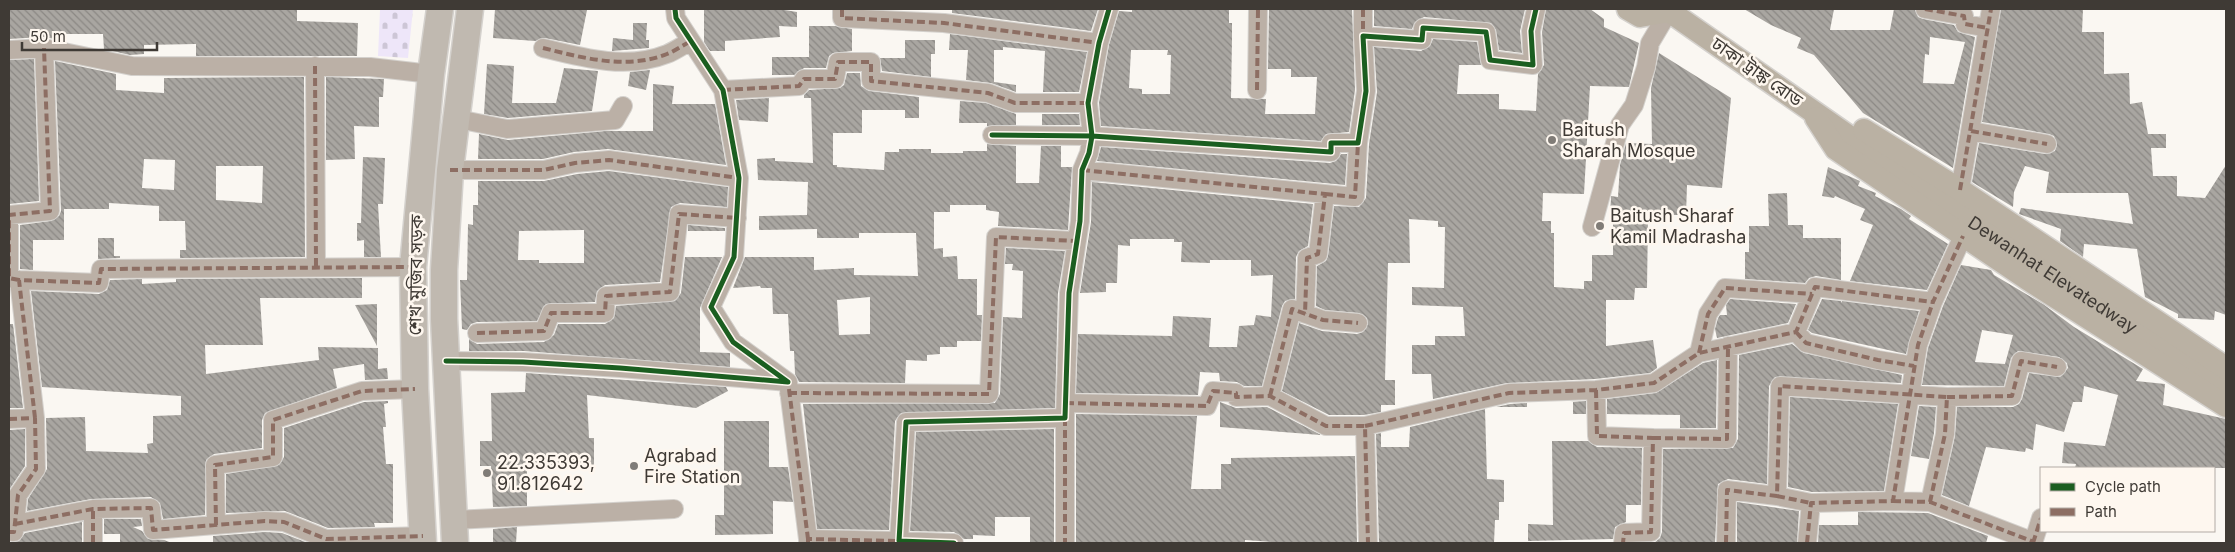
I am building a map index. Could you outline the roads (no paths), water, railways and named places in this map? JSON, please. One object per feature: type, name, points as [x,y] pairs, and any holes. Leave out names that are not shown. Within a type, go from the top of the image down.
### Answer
[{"type":"highway","name":"শেখ মুজিব সড়ক","points":[[426,541],[415,389],[413,267],[430,74],[440,9]]},
{"type":"highway","points":[[426,541],[425,218],[444,9]]},
{"type":"highway","points":[[453,536],[440,225],[453,81],[464,9]]},
{"type":"highway","name":"শেখ মুজিব সড়ক","points":[[453,536],[444,270],[450,170],[458,119],[470,9]]},
{"type":"main road","points":[[1628,9],[1640,16],[1669,10]]},
{"type":"main road","name":"ঢাকা ট্রাঙ্ক রোড","points":[[1669,10],[1880,158]]},
{"type":"main road","points":[[1811,109],[1838,114],[1960,190],[2226,368]]},
{"type":"main road","points":[[1811,109],[1836,149],[1963,236],[2226,406]]},
{"type":"main road","name":"Dewanhat Elevatedway","points":[[1880,158],[1970,221],[2226,389]]},
{"type":"street","points":[[675,9],[676,18],[723,90],[739,178],[734,257],[711,307],[733,342],[788,387],[808,541],[954,543]]},
{"type":"street","points":[[842,9],[842,18],[944,23],[1099,43]]},
{"type":"street","points":[[1065,543],[1065,410],[1069,294],[1080,220],[1082,170],[1089,153],[1092,136],[1088,103],[1099,43],[1109,9]]},
{"type":"street","points":[[1257,90],[1258,9]]},
{"type":"street","points":[[1082,170],[1355,196],[1358,142],[1366,91],[1363,9]]},
{"type":"street","points":[[1363,36],[1422,40],[1423,28],[1486,32],[1490,60],[1532,65],[1531,31],[1536,9]]},
{"type":"street","points":[[1925,9],[1964,16],[1965,24],[1988,28]]},
{"type":"street","points":[[1960,190],[1991,9]]},
{"type":"street","points":[[1592,228],[1620,125],[1634,105],[1646,67],[1650,43],[1669,10]]},
{"type":"street","points":[[543,48],[582,58],[612,62],[641,60],[667,54],[691,41]]},
{"type":"street","points":[[9,50],[44,48],[132,66],[370,67],[430,74]]},
{"type":"street","points":[[44,48],[50,211],[9,216],[9,278],[99,283],[101,268],[413,267]]},
{"type":"street","points":[[723,90],[799,86],[804,79],[835,79],[838,62],[871,62],[871,81],[988,93],[1016,103],[1088,103]]},
{"type":"street","points":[[315,66],[316,267]]},
{"type":"street","points":[[458,119],[507,129],[546,128],[615,120],[623,106]]},
{"type":"street","points":[[1971,130],[2047,144]]},
{"type":"street","points":[[992,135],[1092,136],[1331,152],[1332,143],[1358,142]]},
{"type":"street","points":[[450,170],[544,170],[575,163],[609,160],[739,178]]},
{"type":"street","points":[[1305,314],[1307,258],[1318,254],[1324,194]]},
{"type":"street","points":[[477,333],[544,331],[551,313],[605,313],[606,296],[670,292],[679,214],[736,218]]},
{"type":"street","points":[[1893,501],[1918,345],[1933,302],[1963,236]]},
{"type":"street","points":[[446,361],[601,367],[788,387],[990,394],[996,237],[1076,241]]},
{"type":"street","points":[[19,280],[35,418],[36,469],[18,495],[12,528],[93,509],[151,508],[153,530],[265,521],[284,522],[325,541],[426,541]]},
{"type":"street","points":[[1796,332],[1815,287],[1933,302]]},
{"type":"street","points":[[1699,353],[1708,314],[1725,288],[1812,294]]},
{"type":"street","points":[[1270,396],[1292,309],[1323,320],[1358,323]]},
{"type":"street","points":[[1796,332],[1806,343],[1878,360],[1914,366]]},
{"type":"street","points":[[899,541],[906,422],[1065,410],[1207,406],[1213,391],[1236,393],[1236,397],[1270,396],[1326,426],[1365,426],[1509,393],[1596,390],[1654,383],[1699,353],[1796,332]]},
{"type":"street","points":[[1596,390],[1597,436],[1727,439],[1728,346]]},
{"type":"street","points":[[1777,496],[1780,386],[1947,397],[2012,396],[2021,361],[2057,367]]},
{"type":"street","points":[[216,525],[215,466],[273,457],[273,420],[362,391],[415,389]]},
{"type":"street","points":[[1930,502],[1945,434],[1947,397]]},
{"type":"street","points":[[9,418],[35,418]]},
{"type":"street","points":[[1365,426],[1368,543]]},
{"type":"street","points":[[1624,543],[1624,533],[1651,532],[1653,438]]},
{"type":"street","points":[[1726,543],[1727,490],[1777,496],[1812,503],[1930,502],[2034,542],[2040,521]]},
{"type":"street","points":[[1807,543],[1812,503]]},
{"type":"street","points":[[93,509],[93,543]]},
{"type":"street","points":[[453,536],[674,509]]},
{"type":"place","name":"Baitush Sharah Mosque","points":[[1552,140]]},
{"type":"place","name":"Baitush Sharaf Kamil Madrasha","points":[[1600,226]]},
{"type":"place","name":"Agrabad Fire Station","points":[[634,466]]},
{"type":"place","name":"22.335393, 91.812642","points":[[487,473]]}]
